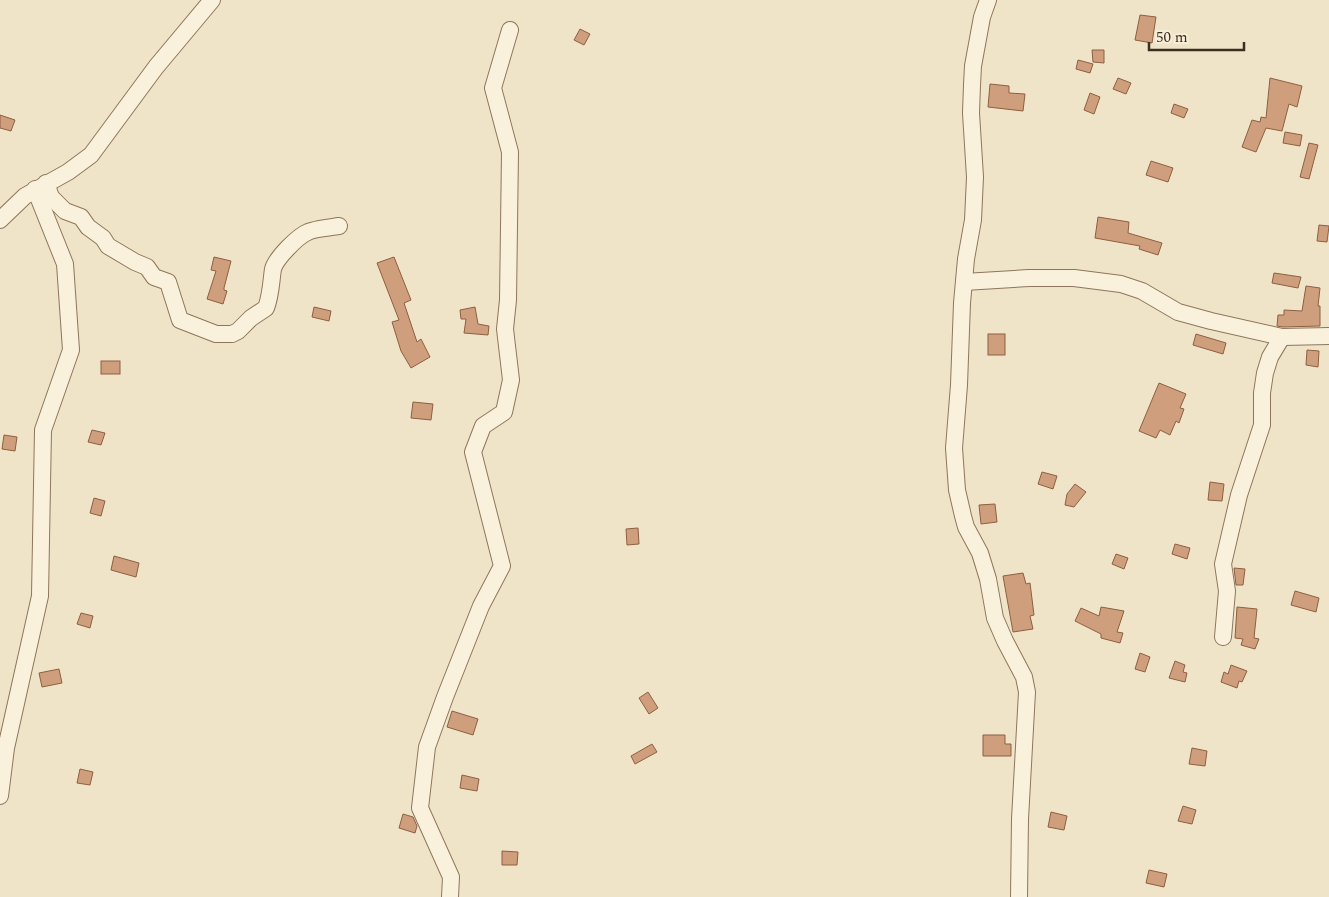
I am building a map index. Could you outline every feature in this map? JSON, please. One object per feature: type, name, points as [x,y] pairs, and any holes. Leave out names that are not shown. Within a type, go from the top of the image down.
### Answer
[{"type":"street","points":[[0,220],[18,202],[41,186],[74,168],[91,155],[156,67],[212,0]]},
{"type":"street","points":[[988,0],[982,17],[973,66],[971,113],[975,177],[973,220],[964,282],[954,448],[957,490],[966,527],[980,553],[988,580],[995,618],[1024,677],[1027,692],[1020,819],[1019,897]]},
{"type":"street","points":[[450,897],[451,877],[420,808],[427,747],[444,697],[481,606],[502,566],[473,452],[483,426],[504,412],[511,380],[505,329],[508,300],[510,152],[493,88],[510,30]]},
{"type":"street","points":[[41,186],[61,208],[81,217],[88,227],[103,238],[109,248],[146,266],[154,276],[168,282],[176,310],[182,321],[216,334],[235,333],[251,318],[266,308],[273,280],[274,267],[286,250],[302,235],[310,231],[339,226]]},
{"type":"street","points":[[0,796],[6,748],[40,596],[43,430],[70,350],[65,264],[41,186]]},
{"type":"street","points":[[964,282],[1029,278],[1074,278],[1121,284],[1142,291],[1178,312],[1282,338],[1329,336]]},
{"type":"street","points":[[1223,637],[1227,591],[1223,564],[1239,496],[1262,425],[1262,393],[1265,373],[1270,357],[1282,338]]},
{"type":"building","points":[[1140,15],[1156,17],[1152,43],[1135,40]]},
{"type":"building","points":[[580,29],[590,34],[584,45],[574,40]]},
{"type":"building","points":[[1092,50],[1104,50],[1104,63],[1093,62]]},
{"type":"building","points":[[1078,60],[1093,64],[1090,73],[1076,69]]},
{"type":"building","points":[[1118,78],[1131,83],[1126,94],[1113,89]]},
{"type":"building","points":[[1270,78],[1302,86],[1297,107],[1289,104],[1282,131],[1266,128],[1256,152],[1242,147],[1252,120],[1260,122],[1261,117],[1266,118]]},
{"type":"building","points":[[990,84],[1009,86],[1009,93],[1025,94],[1023,111],[988,107]]},
{"type":"building","points":[[1090,93],[1100,97],[1094,114],[1084,110]]},
{"type":"building","points":[[1174,104],[1188,109],[1184,118],[1171,113]]},
{"type":"building","points":[[0,115],[15,120],[11,131],[0,128]]},
{"type":"building","points":[[1285,132],[1302,135],[1300,146],[1283,143]]},
{"type":"building","points":[[1309,143],[1318,145],[1309,179],[1300,177]]},
{"type":"building","points":[[1151,161],[1173,168],[1168,182],[1146,175]]},
{"type":"building","points":[[1098,217],[1129,222],[1128,233],[1162,243],[1158,255],[1139,249],[1140,246],[1095,238]]},
{"type":"building","points":[[1319,225],[1329,226],[1327,242],[1317,241]]},
{"type":"building","points":[[214,257],[231,261],[224,288],[227,291],[223,304],[207,299],[216,271],[211,270]]},
{"type":"building","points":[[394,257],[411,300],[404,303],[417,342],[421,339],[430,357],[411,368],[401,351],[392,322],[399,320],[377,263]]},
{"type":"building","points":[[1274,273],[1301,277],[1298,288],[1272,283]]},
{"type":"building","points":[[1306,286],[1320,288],[1318,306],[1320,306],[1320,326],[1277,326],[1278,315],[1284,315],[1284,310],[1302,311]]},
{"type":"building","points":[[314,307],[331,311],[329,321],[312,317]]},
{"type":"building","points":[[475,307],[478,324],[489,326],[488,335],[464,333],[466,319],[461,319],[460,310]]},
{"type":"building","points":[[988,334],[1005,334],[1005,355],[988,355]]},
{"type":"building","points":[[1196,334],[1226,343],[1223,354],[1193,345]]},
{"type":"building","points":[[1307,350],[1319,351],[1318,367],[1306,365]]},
{"type":"building","points":[[101,361],[120,361],[120,374],[101,374]]},
{"type":"building","points":[[1159,383],[1186,394],[1180,408],[1184,409],[1179,423],[1176,421],[1170,435],[1160,430],[1156,438],[1139,431]]},
{"type":"building","points":[[413,402],[433,404],[431,420],[411,418]]},
{"type":"building","points":[[92,430],[105,433],[101,445],[88,442]]},
{"type":"building","points":[[4,435],[17,437],[15,451],[2,449]]},
{"type":"building","points":[[1042,472],[1057,476],[1053,489],[1038,484]]},
{"type":"building","points":[[1210,482],[1224,484],[1222,501],[1208,500]]},
{"type":"building","points":[[1075,484],[1086,492],[1074,507],[1065,505],[1067,494]]},
{"type":"building","points":[[94,498],[105,501],[101,516],[90,513]]},
{"type":"building","points":[[995,504],[997,522],[981,524],[979,505]]},
{"type":"building","points":[[638,528],[639,544],[627,545],[626,529]]},
{"type":"building","points":[[1175,544],[1190,548],[1187,559],[1172,554]]},
{"type":"building","points":[[1116,554],[1128,558],[1124,569],[1112,564]]},
{"type":"building","points":[[114,556],[139,563],[136,577],[111,570]]},
{"type":"building","points":[[1234,568],[1245,569],[1243,585],[1236,585]]},
{"type":"building","points":[[1023,573],[1026,584],[1030,583],[1034,615],[1030,616],[1033,629],[1013,632],[1003,576]]},
{"type":"building","points":[[1295,591],[1319,598],[1316,612],[1291,605]]},
{"type":"building","points":[[1101,607],[1124,611],[1117,632],[1123,633],[1120,643],[1101,638],[1101,634],[1075,621],[1081,608],[1099,616]]},
{"type":"building","points":[[1237,607],[1257,609],[1254,638],[1259,639],[1255,649],[1241,645],[1243,639],[1235,638]]},
{"type":"building","points":[[81,613],[93,616],[90,628],[77,624]]},
{"type":"building","points":[[1140,653],[1150,657],[1145,672],[1135,669]]},
{"type":"building","points":[[1175,661],[1185,665],[1183,672],[1187,673],[1185,682],[1169,678]]},
{"type":"building","points":[[1231,665],[1247,671],[1242,682],[1239,681],[1237,688],[1221,682],[1224,672],[1228,674]]},
{"type":"building","points":[[59,669],[62,683],[42,687],[39,673]]},
{"type":"building","points":[[648,692],[658,708],[649,714],[639,698]]},
{"type":"building","points":[[452,711],[478,719],[473,735],[447,727]]},
{"type":"building","points":[[983,735],[1005,735],[1005,744],[1011,744],[1011,756],[983,756]]},
{"type":"building","points":[[652,744],[657,752],[635,764],[631,756]]},
{"type":"building","points":[[1192,748],[1207,751],[1205,766],[1189,764]]},
{"type":"building","points":[[80,769],[93,772],[90,785],[77,783]]},
{"type":"building","points":[[462,775],[479,779],[477,791],[460,788]]},
{"type":"building","points":[[1183,806],[1196,810],[1192,824],[1178,821]]},
{"type":"building","points":[[1051,812],[1067,816],[1064,830],[1048,827]]},
{"type":"building","points":[[403,814],[413,817],[417,826],[415,833],[399,828]]},
{"type":"building","points":[[502,851],[518,852],[517,865],[502,865]]},
{"type":"building","points":[[1149,870],[1167,874],[1164,887],[1146,883]]}]
